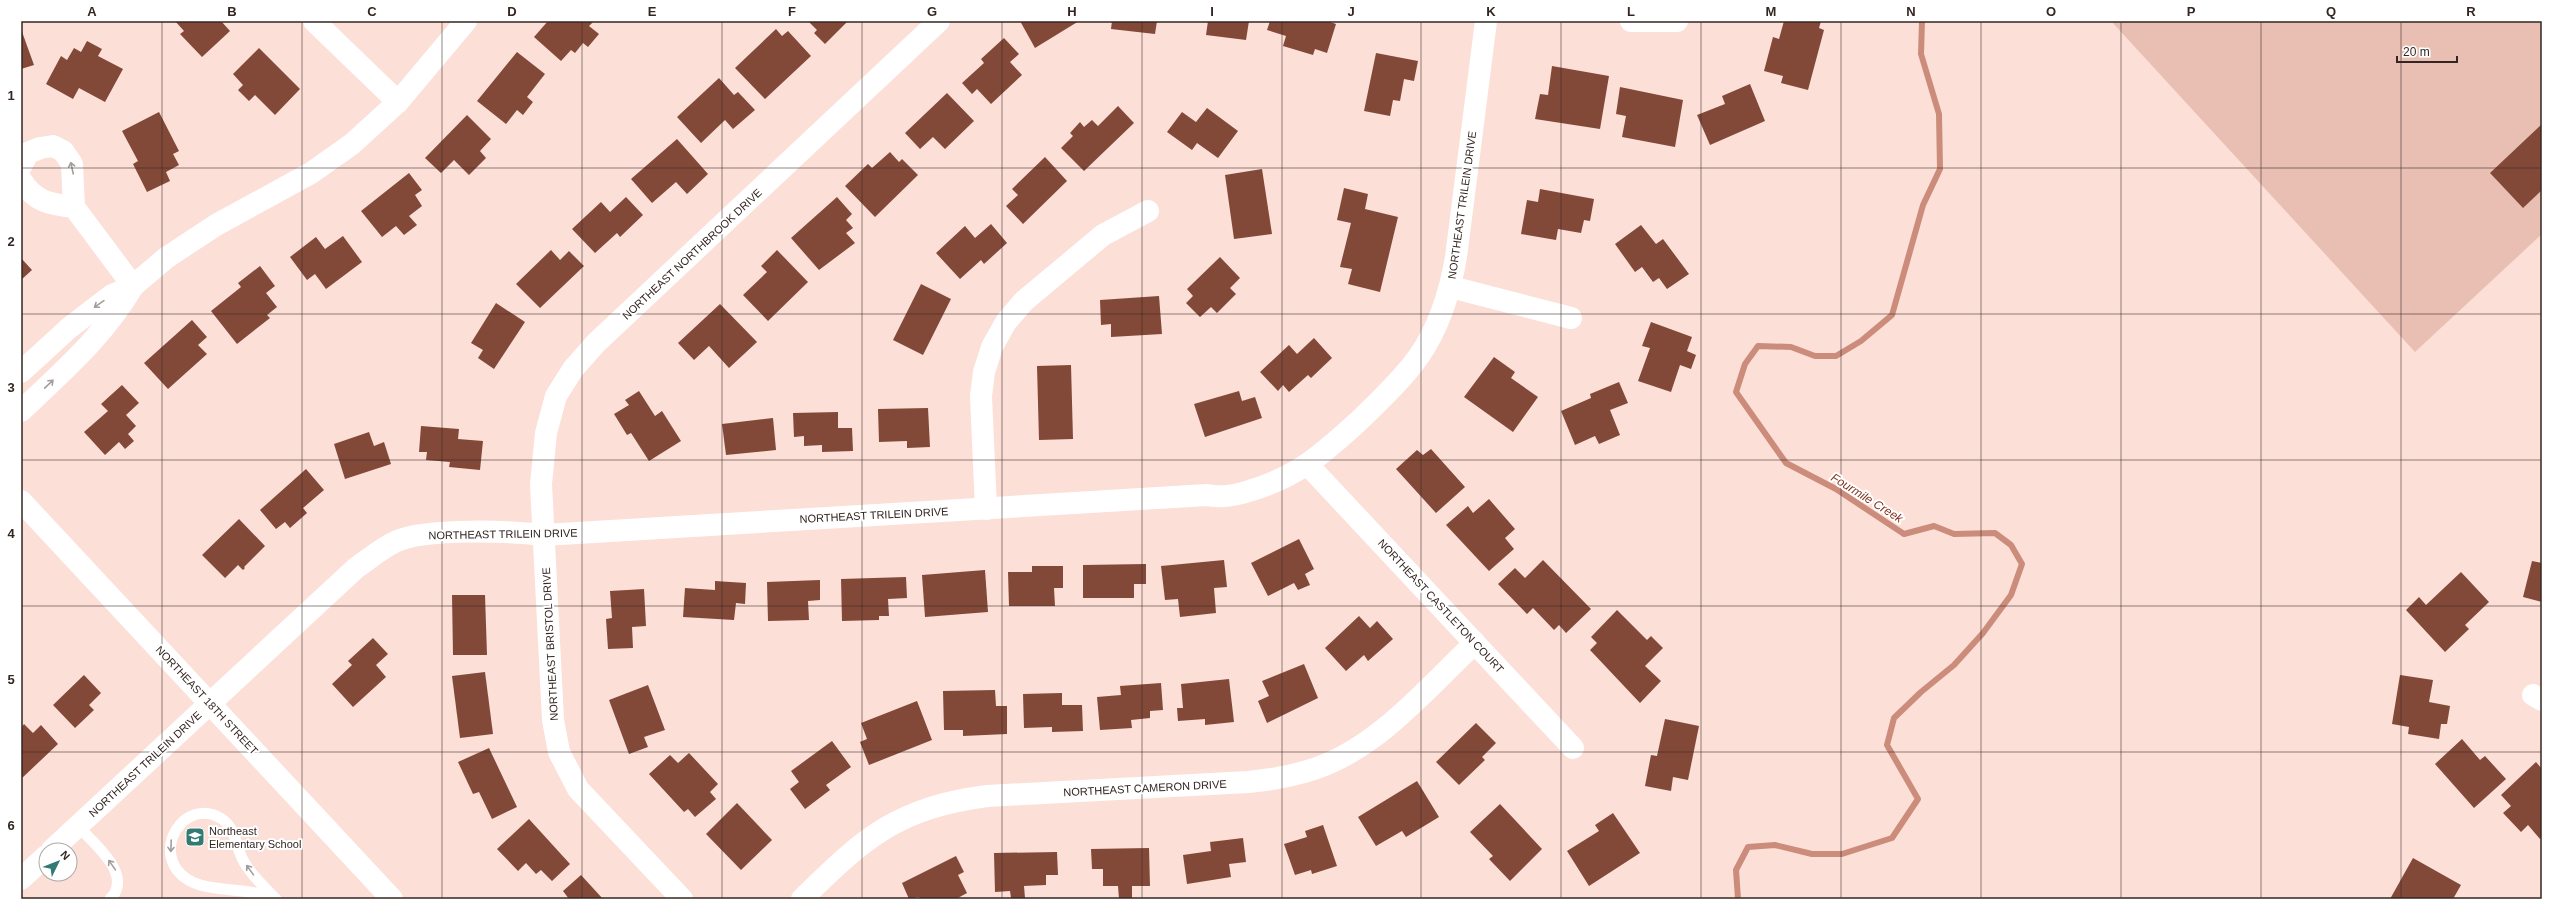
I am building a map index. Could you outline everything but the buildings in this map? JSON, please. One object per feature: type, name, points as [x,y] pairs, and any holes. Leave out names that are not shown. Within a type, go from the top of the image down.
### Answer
[{"type":"street","points":[[314,21],[398,102]]},
{"type":"street","points":[[21,372],[69,328],[112,295],[133,286],[166,258],[216,224],[311,173],[352,144],[398,102],[466,21]]},
{"type":"street","name":"NORTHEAST NORTHBROOK DRIVE","points":[[544,535],[541,484],[546,433],[556,396],[573,369],[596,343],[939,21]]},
{"type":"street","name":"NORTHEAST TRILEIN DRIVE","points":[[61,842],[356,568],[397,540],[432,534],[515,532],[544,535],[1236,494],[1273,484],[1308,465],[1398,383],[1419,356],[1437,325],[1451,287],[1486,21]]},
{"type":"street","points":[[1631,21],[1677,21]]},
{"type":"street","points":[[21,166],[28,153],[40,148],[53,146],[63,151],[72,164],[74,207],[133,286]]},
{"type":"street","points":[[21,180],[28,191],[38,200],[74,207]]},
{"type":"street","points":[[986,508],[981,396],[984,372],[992,347],[1006,322],[1024,301],[1103,235],[1148,211]]},
{"type":"street","points":[[21,411],[86,348],[112,320],[133,286]]},
{"type":"street","points":[[1451,287],[1571,318]]},
{"type":"street","name":"NORTHEAST CASTLETON COURT","points":[[1308,465],[1573,748]]},
{"type":"street","name":"NORTHEAST 18TH STREET","points":[[21,500],[392,899]]},
{"type":"street","name":"NORTHEAST BRISTOL DRIVE","points":[[544,535],[553,720],[559,752],[578,789],[682,899]]},
{"type":"street","name":"NORTHEAST CAMERON DRIVE","points":[[802,899],[861,843],[890,824],[921,810],[954,800],[995,796],[1248,782],[1281,778],[1315,769],[1346,754],[1373,737],[1475,643]]},
{"type":"street","points":[[21,879],[38,863]]},
{"type":"lane","points":[[69,328],[86,348]]},
{"type":"lane","points":[[205,813],[214,814],[224,820],[231,829],[244,861],[276,899],[250,891],[204,885],[187,880],[173,861],[169,849],[172,836],[180,825],[191,817],[205,813]]},
{"type":"lane","points":[[78,826],[116,872],[119,882],[117,892],[110,899]]},
{"type":"shaded area","points":[[2111,21],[2542,21],[2542,234],[2415,352]]},
{"type":"waterway","name":"Fourmile Creek","points":[[1738,899],[1736,870],[1748,847],[1775,845],[1812,854],[1842,854],[1892,838],[1918,799],[1887,745],[1894,718],[1921,692],[1954,665],[1983,633],[2011,595],[2022,564],[2011,545],[1995,533],[1954,534],[1934,526],[1904,534],[1836,489],[1786,463],[1736,392],[1745,364],[1758,346],[1791,347],[1815,356],[1836,356],[1861,341],[1892,315],[1923,205],[1940,169],[1939,114],[1921,54],[1922,21]]},
{"type":"place","name":"Northeast Elementary School","points":[[195,837]]}]
